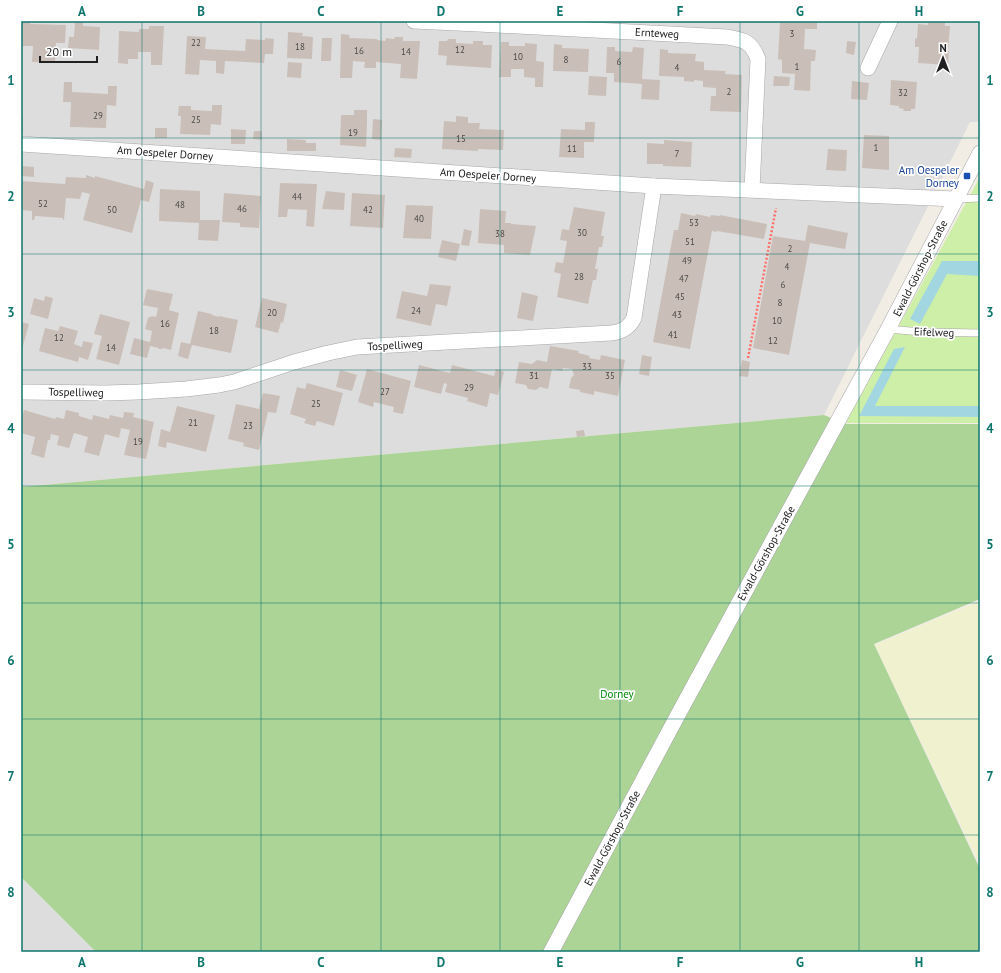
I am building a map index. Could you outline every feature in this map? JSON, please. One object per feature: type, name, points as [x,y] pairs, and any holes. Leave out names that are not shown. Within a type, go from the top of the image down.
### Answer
[{"type":"street","name":"Ernteweg","points":[[414,21],[740,39],[749,44],[754,50],[758,59],[752,190]]},
{"type":"street","points":[[868,68],[890,21]]},
{"type":"street","name":"Am Oespeler Dorney","points":[[21,144],[654,186],[955,199]]},
{"type":"street","name":"Ewald-Görshop-Straße","points":[[551,952],[694,685],[888,330],[980,153]]},
{"type":"street","name":"Tospelliweg","points":[[21,392],[106,393],[186,389],[234,382],[294,362],[357,347],[611,333],[620,331],[629,326],[634,318],[654,186]]},
{"type":"lane","points":[[955,199],[980,198]]},
{"type":"lane","name":"Eifelweg","points":[[888,330],[980,333]]},
{"type":"path","points":[[748,358],[779,192]]},
{"type":"shaded area","points":[[21,21],[980,21],[980,122],[970,122],[824,415],[21,487]]},
{"type":"shaded area","points":[[21,877],[96,952],[21,952]]},
{"type":"green space","points":[[980,177],[980,423],[846,423]]},
{"type":"green space","name":"Dorney","points":[[824,415],[846,424],[980,424],[980,599],[874,644],[980,869],[980,952],[96,952],[21,877],[21,487]]},
{"type":"green space","points":[[980,601],[980,865],[875,645]]},
{"type":"water","points":[[942,261],[980,261],[980,276],[947,274],[920,324],[910,319]]},
{"type":"water","points":[[905,347],[875,406],[980,406],[980,417],[859,416],[894,349]]},
{"type":"building","points":[[21,21],[30,21],[30,24],[66,25],[65,43],[56,43],[55,63],[32,62],[33,46],[21,46]]},
{"type":"building","points":[[780,21],[817,21],[817,29],[805,29],[804,49],[816,50],[815,61],[811,61],[810,91],[794,90],[795,74],[782,73],[782,60],[778,59]]},
{"type":"building","points":[[928,21],[945,21],[945,26],[950,26],[948,65],[918,63],[919,47],[915,47],[915,38],[917,39],[918,24],[928,25]]},
{"type":"building","points":[[75,22],[83,22],[83,26],[100,27],[99,50],[68,48],[69,37],[74,37]]},
{"type":"building","points":[[149,26],[164,26],[162,65],[151,65],[151,52],[138,52],[138,59],[128,59],[128,64],[118,63],[119,31],[139,32],[139,29],[149,29]]},
{"type":"building","points":[[288,32],[303,33],[302,36],[313,37],[312,59],[287,58]]},
{"type":"building","points":[[341,34],[350,35],[349,38],[377,39],[385,41],[386,38],[394,39],[395,37],[403,37],[403,41],[420,41],[417,79],[400,78],[401,64],[376,62],[376,68],[364,68],[365,62],[353,61],[352,78],[340,78]]},
{"type":"building","points":[[187,36],[206,37],[205,49],[245,51],[246,39],[274,39],[273,54],[265,54],[264,63],[225,61],[224,74],[216,73],[216,61],[200,60],[199,75],[185,74]]},
{"type":"building","points":[[322,38],[332,38],[331,61],[321,61]]},
{"type":"building","points":[[448,39],[456,39],[456,43],[473,44],[473,41],[483,41],[483,45],[492,45],[491,68],[446,65],[447,56],[438,55],[439,41],[447,41]]},
{"type":"building","points":[[847,41],[856,42],[854,55],[846,53]]},
{"type":"building","points":[[501,42],[509,42],[509,46],[525,46],[525,43],[537,44],[536,61],[544,62],[543,87],[535,87],[535,78],[524,77],[524,69],[511,69],[511,77],[499,77]]},
{"type":"building","points":[[554,44],[562,45],[562,48],[589,49],[588,72],[553,71]]},
{"type":"building","points":[[607,47],[615,47],[615,51],[632,52],[633,47],[644,48],[642,79],[660,80],[659,100],[641,99],[642,84],[614,82],[614,73],[606,73]]},
{"type":"building","points":[[660,49],[668,50],[668,53],[696,54],[695,61],[704,62],[704,70],[726,71],[725,74],[742,75],[741,112],[710,111],[711,96],[716,96],[716,88],[703,87],[703,81],[684,81],[684,77],[659,76]]},
{"type":"building","points":[[288,62],[302,63],[301,78],[287,77]]},
{"type":"building","points":[[589,76],[607,77],[606,96],[588,95]]},
{"type":"building","points":[[774,76],[790,77],[789,86],[773,86]]},
{"type":"building","points":[[891,80],[917,82],[915,109],[911,109],[911,111],[903,111],[904,109],[899,108],[899,106],[890,105]]},
{"type":"building","points":[[852,81],[869,83],[867,100],[851,99]]},
{"type":"building","points":[[64,82],[72,82],[72,92],[108,94],[108,86],[117,86],[116,106],[107,105],[106,128],[70,127],[71,102],[63,102]]},
{"type":"building","points":[[212,105],[222,105],[221,125],[211,124],[210,135],[180,134],[181,116],[178,116],[179,106],[191,106],[191,110],[212,111]]},
{"type":"building","points":[[354,110],[367,110],[366,147],[340,145],[341,115],[354,115]]},
{"type":"building","points":[[456,116],[468,117],[468,123],[480,123],[479,129],[504,130],[503,150],[478,149],[478,151],[442,149],[444,121],[456,122]]},
{"type":"building","points":[[21,118],[23,118],[23,132],[21,132]]},
{"type":"building","points":[[373,119],[382,120],[381,140],[372,139]]},
{"type":"building","points":[[585,122],[595,122],[594,142],[584,142],[584,158],[559,157],[561,129],[585,130]]},
{"type":"building","points":[[155,128],[167,128],[167,138],[155,138]]},
{"type":"building","points":[[231,129],[246,130],[245,144],[231,144]]},
{"type":"building","points":[[254,131],[262,131],[262,140],[253,139]]},
{"type":"building","points":[[864,135],[889,136],[889,170],[862,168]]},
{"type":"building","points":[[287,139],[306,140],[306,143],[316,143],[316,151],[287,151]]},
{"type":"building","points":[[664,140],[692,142],[691,167],[647,164],[647,143],[664,144]]},
{"type":"building","points":[[395,148],[412,149],[411,158],[394,157]]},
{"type":"building","points":[[828,149],[847,150],[846,171],[826,170]]},
{"type":"building","points":[[21,166],[34,167],[34,177],[21,176]]},
{"type":"building","points":[[86,175],[144,189],[146,180],[154,183],[149,202],[141,200],[132,233],[83,220],[90,194],[82,192],[80,199],[66,198],[64,220],[63,218],[35,216],[34,220],[32,220],[32,211],[21,210],[21,181],[65,184],[66,177],[86,178]]},
{"type":"building","points":[[280,183],[317,184],[314,227],[306,226],[307,210],[288,209],[287,217],[278,217]]},
{"type":"building","points":[[160,189],[200,191],[200,220],[220,220],[218,241],[198,240],[199,223],[159,221]]},
{"type":"building","points":[[326,191],[345,193],[344,210],[322,209]]},
{"type":"building","points":[[224,193],[261,196],[259,228],[240,227],[240,223],[222,222]]},
{"type":"building","points":[[352,193],[385,195],[383,228],[350,226]]},
{"type":"building","points":[[406,205],[433,206],[431,239],[403,238]]},
{"type":"building","points":[[574,207],[605,212],[601,236],[604,236],[602,247],[599,247],[595,269],[598,269],[596,280],[593,280],[588,304],[557,297],[561,274],[554,272],[556,262],[563,263],[567,241],[560,240],[562,229],[569,230]]},
{"type":"building","points":[[480,209],[506,211],[505,223],[536,226],[530,255],[504,253],[504,245],[478,243]]},
{"type":"building","points":[[681,213],[710,217],[711,215],[720,215],[767,224],[764,239],[712,231],[690,349],[653,342],[674,230],[678,230]]},
{"type":"building","points":[[808,225],[848,233],[845,249],[810,243],[789,355],[753,348],[773,236],[805,241]]},
{"type":"building","points":[[464,229],[472,231],[469,246],[461,245]]},
{"type":"building","points":[[442,240],[460,244],[456,261],[438,257]]},
{"type":"building","points":[[430,284],[451,286],[447,306],[436,304],[431,326],[396,318],[402,291],[427,296]]},
{"type":"building","points":[[147,289],[173,294],[169,310],[179,313],[171,350],[163,348],[158,349],[159,348],[150,346],[147,358],[130,354],[134,338],[150,342],[152,331],[145,329],[148,318],[152,316],[156,317],[158,308],[143,305]]},
{"type":"building","points":[[522,292],[538,296],[533,321],[517,318]]},
{"type":"building","points":[[45,296],[53,298],[48,319],[30,314],[34,298],[44,301]]},
{"type":"building","points":[[262,298],[287,304],[283,323],[281,322],[278,333],[255,327]]},
{"type":"building","points":[[198,311],[219,317],[238,320],[231,353],[192,345],[188,359],[178,356],[181,342],[190,344]]},
{"type":"building","points":[[100,314],[130,322],[119,365],[96,359],[102,336],[94,334]]},
{"type":"building","points":[[21,322],[29,324],[21,353]]},
{"type":"building","points":[[60,326],[78,331],[74,344],[82,347],[83,341],[93,343],[88,360],[79,357],[78,362],[39,351],[45,328],[58,331]]},
{"type":"building","points":[[550,346],[579,351],[578,353],[590,356],[589,358],[600,360],[601,355],[625,360],[618,396],[594,391],[594,395],[569,388],[571,378],[574,375],[572,369],[563,368],[562,371],[552,369],[548,389],[540,387],[536,390],[528,389],[526,385],[515,383],[519,362],[532,364],[537,360],[547,362]]},
{"type":"building","points":[[642,355],[652,357],[649,376],[639,374]]},
{"type":"building","points":[[742,360],[750,362],[748,377],[739,376]]},
{"type":"building","points":[[419,365],[450,373],[452,365],[494,376],[496,369],[504,372],[498,395],[490,393],[487,407],[467,401],[468,398],[445,392],[447,384],[444,383],[441,394],[414,387]]},
{"type":"building","points":[[367,369],[411,381],[403,414],[393,412],[394,407],[374,402],[373,407],[358,402]]},
{"type":"building","points":[[340,370],[357,375],[352,391],[336,387]]},
{"type":"building","points":[[307,383],[343,393],[334,426],[317,421],[315,426],[304,423],[306,419],[290,414],[297,387],[305,389]]},
{"type":"building","points":[[263,393],[280,396],[276,413],[268,412],[259,450],[243,446],[244,443],[228,439],[236,404],[259,409]]},
{"type":"building","points":[[177,406],[215,415],[206,452],[167,442],[166,448],[158,446],[161,429],[170,432]]},
{"type":"building","points":[[24,410],[55,419],[56,417],[64,419],[66,410],[79,413],[79,416],[92,420],[93,415],[109,419],[110,415],[123,418],[124,412],[134,413],[133,417],[154,422],[146,459],[124,455],[130,430],[121,428],[119,438],[105,434],[99,456],[84,452],[88,437],[74,433],[69,448],[57,445],[59,436],[51,434],[44,458],[31,454],[35,437],[21,433],[21,421]]},
{"type":"building","points":[[584,430],[585,436],[577,437],[576,431]]},
{"type":"place","name":"Am Oespeler Dorney","points":[[967,176]]}]
